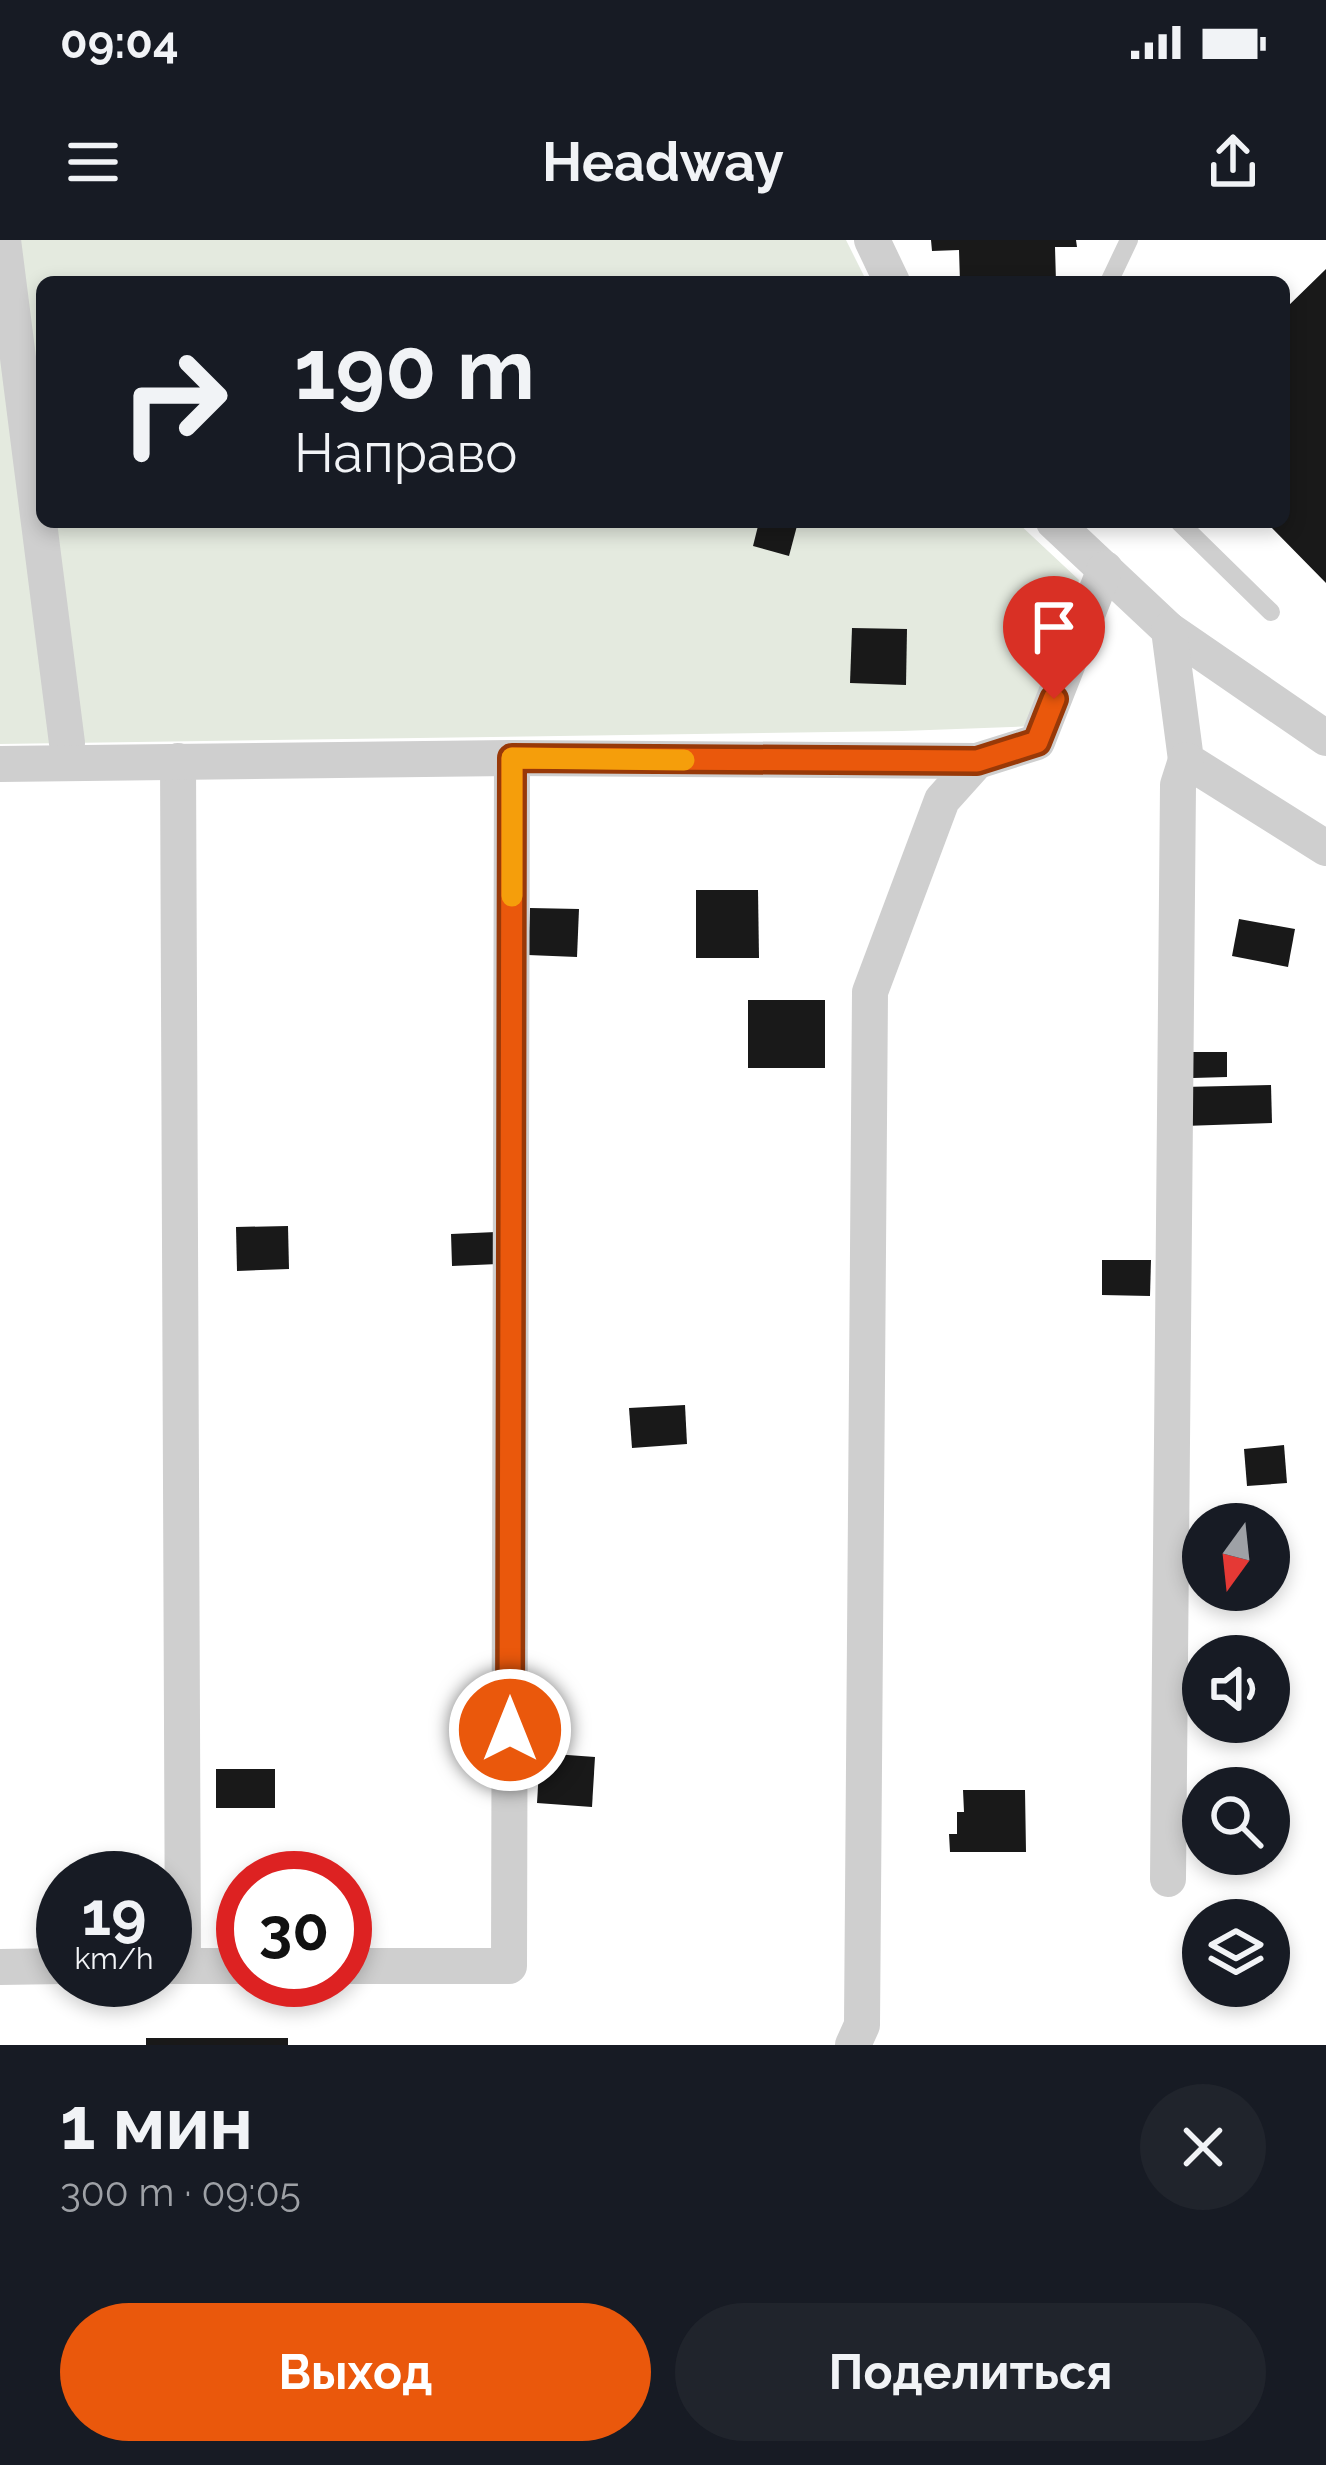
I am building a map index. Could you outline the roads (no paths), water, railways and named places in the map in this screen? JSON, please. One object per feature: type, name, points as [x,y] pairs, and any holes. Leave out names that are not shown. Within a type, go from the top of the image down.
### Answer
[{"type":"street","points":[[3,240],[36,512]]},
{"type":"street","points":[[872,240],[889,276]]},
{"type":"street","points":[[38,528],[67,743]]},
{"type":"street","points":[[1061,528],[1169,630],[1326,738]]},
{"type":"street","points":[[0,764],[512,758],[977,761],[1037,742],[1105,569]]},
{"type":"street","points":[[1168,1879],[1178,785],[1186,760],[1169,630]]},
{"type":"street","points":[[372,1966],[509,1966],[512,758]]},
{"type":"street","points":[[1186,760],[1326,848]]},
{"type":"street","points":[[174,1851],[178,761]]},
{"type":"street","points":[[853,2045],[862,2026],[870,992],[942,800],[977,761]]},
{"type":"street","points":[[0,1967],[36,1966]]},
{"type":"lane","points":[[1112,276],[1129,240]]},
{"type":"lane","points":[[1185,528],[1271,611]]}]
